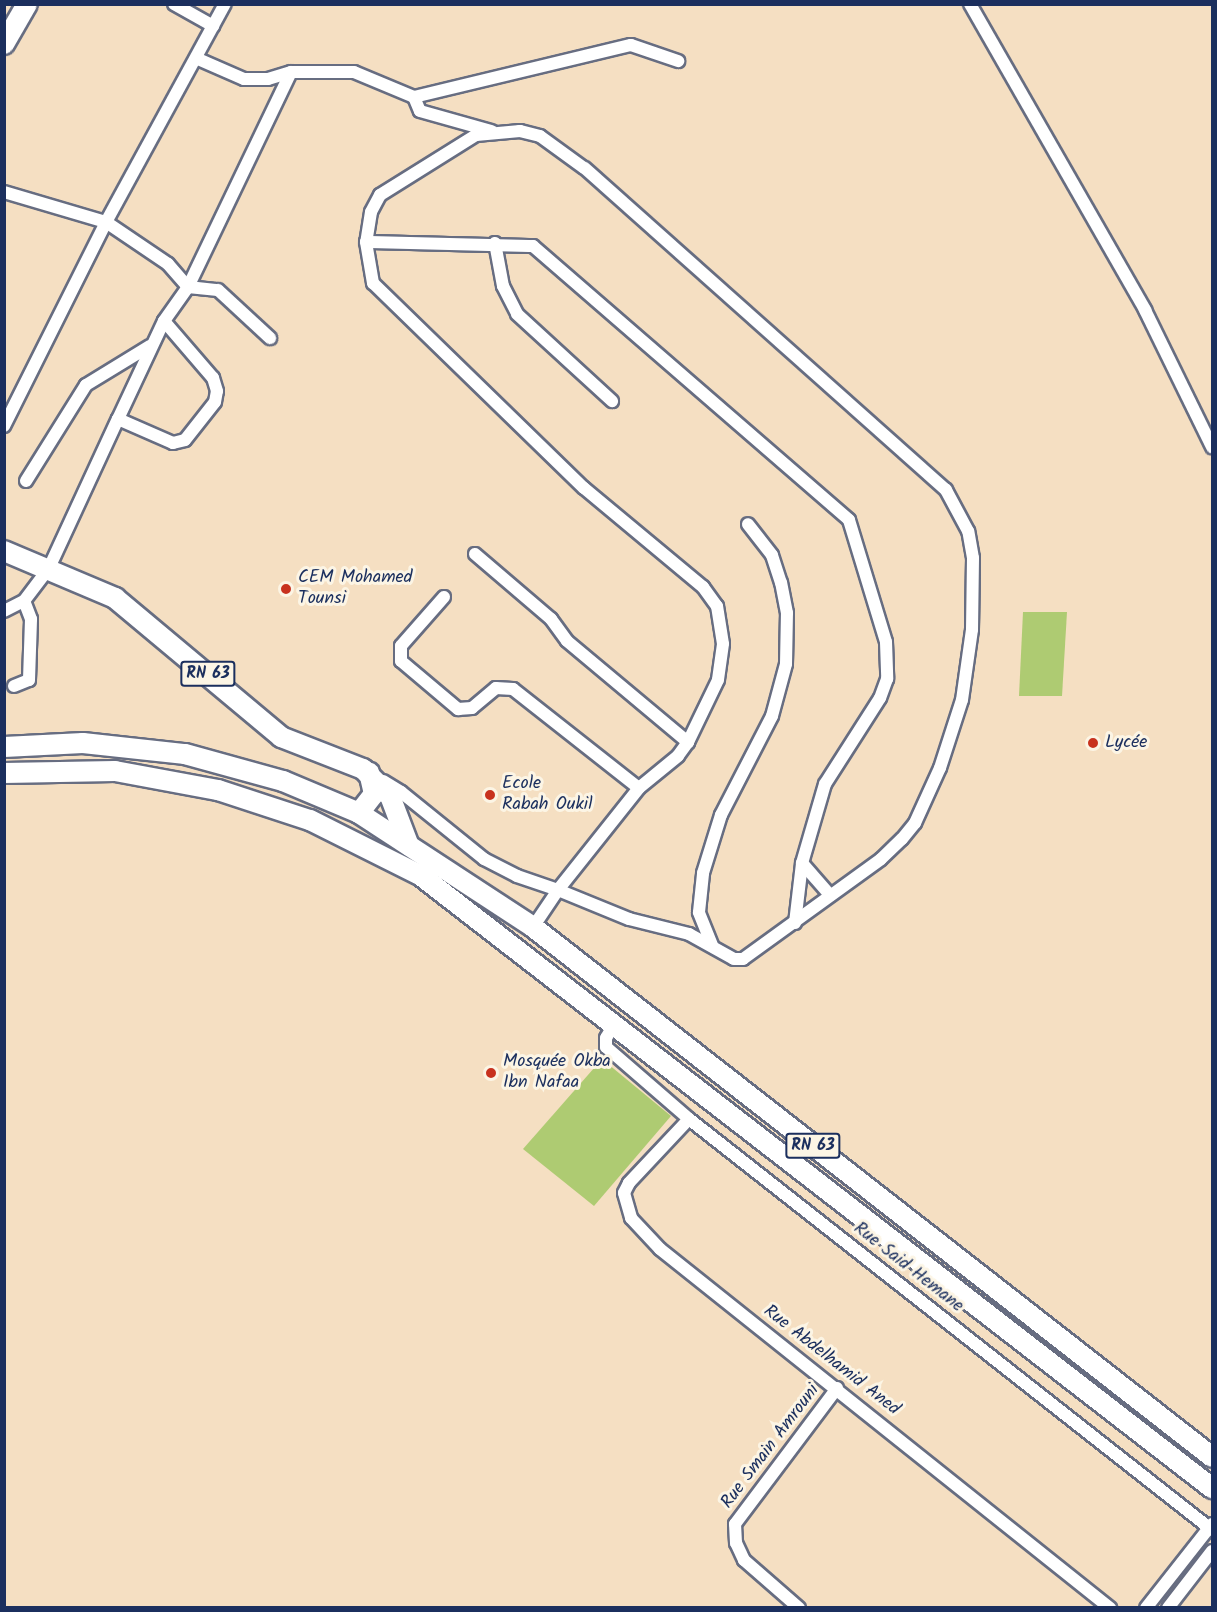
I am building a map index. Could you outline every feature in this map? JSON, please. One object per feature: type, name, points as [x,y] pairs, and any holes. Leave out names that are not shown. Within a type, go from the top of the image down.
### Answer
[{"type":"main road","points":[[4,44],[27,4]]},
{"type":"main road","name":"RN 63","points":[[4,551],[49,568],[115,598],[281,737],[369,774]]},
{"type":"main road","points":[[4,747],[83,743],[184,754],[283,781],[359,813],[408,842]]},
{"type":"main road","points":[[4,773],[115,771],[218,790],[310,820],[420,876],[615,1023],[1212,1488]]},
{"type":"main road","points":[[359,813],[374,794],[369,774]]},
{"type":"main road","points":[[369,774],[390,796],[420,876]]},
{"type":"main road","name":"RN 63","points":[[408,842],[533,927],[1212,1457]]},
{"type":"street","points":[[174,4],[213,26]]},
{"type":"street","points":[[4,426],[106,222],[198,59],[225,4]]},
{"type":"street","points":[[970,4],[1145,309],[1212,447]]},
{"type":"street","points":[[198,59],[244,79],[268,79],[291,72],[354,72],[414,97],[631,45],[678,61]]},
{"type":"street","points":[[4,611],[24,601],[49,568],[150,346],[188,287],[291,72]]},
{"type":"street","points":[[414,97],[420,111],[493,131]]},
{"type":"street","points":[[369,774],[401,792],[484,859],[517,876],[558,890],[628,919],[688,933],[734,959],[743,958],[795,923],[902,839],[915,823],[940,768],[962,700],[972,630],[972,558],[960,510],[930,474],[584,168],[540,136],[520,130],[493,131],[461,142],[388,187],[371,212],[366,242],[369,273],[381,293],[573,473],[584,488],[703,588],[717,606],[722,624],[722,663],[711,701],[688,742],[678,756],[639,788],[558,890],[533,927]]},
{"type":"street","points":[[4,192],[106,222],[168,264],[188,287],[218,290],[270,338]]},
{"type":"street","points":[[366,242],[495,243],[533,246],[545,253],[838,508],[855,532],[886,642],[887,679],[880,698],[825,784],[802,863],[795,923]]},
{"type":"street","points":[[495,243],[503,286],[517,314],[612,401]]},
{"type":"street","points":[[118,419],[173,443],[185,440],[215,402],[217,391],[213,378],[164,321]]},
{"type":"street","points":[[26,481],[86,385],[150,346]]},
{"type":"street","points":[[713,946],[699,912],[703,873],[721,815],[772,716],[786,664],[787,613],[781,583],[772,555],[748,524]]},
{"type":"street","points":[[475,554],[551,619],[567,641],[688,742]]},
{"type":"street","points":[[444,597],[401,646],[402,661],[458,709],[472,708],[495,688],[513,689],[639,788]]},
{"type":"street","points":[[14,686],[28,680],[31,619],[24,601]]},
{"type":"street","points":[[802,863],[830,895]]},
{"type":"street","name":"Rue Said Hemane","points":[[615,1023],[606,1047],[689,1119],[1212,1527]]},
{"type":"street","name":"Rue Abdelhamid Aned","points":[[689,1119],[629,1183],[624,1192],[631,1218],[660,1249],[837,1388],[1103,1606]]},
{"type":"street","name":"Rue Smain Amrouni","points":[[799,1608],[744,1560],[736,1543],[735,1524],[837,1388]]},
{"type":"street","points":[[1146,1608],[1212,1527]]},
{"type":"street","points":[[1168,1608],[1212,1551]]},
{"type":"green space","points":[[1023,612],[1067,612],[1062,696],[1019,696]]},
{"type":"green space","points":[[602,1059],[671,1116],[594,1206],[523,1149]]},
{"type":"place","name":"CEM Mohamed Tounsi","points":[[286,589]]},
{"type":"place","name":"Lycée","points":[[1093,743]]},
{"type":"place","name":"Ecole Rabah Oukil","points":[[490,795]]},
{"type":"place","name":"Mosquée Okba Ibn Nafaa","points":[[491,1073]]}]
